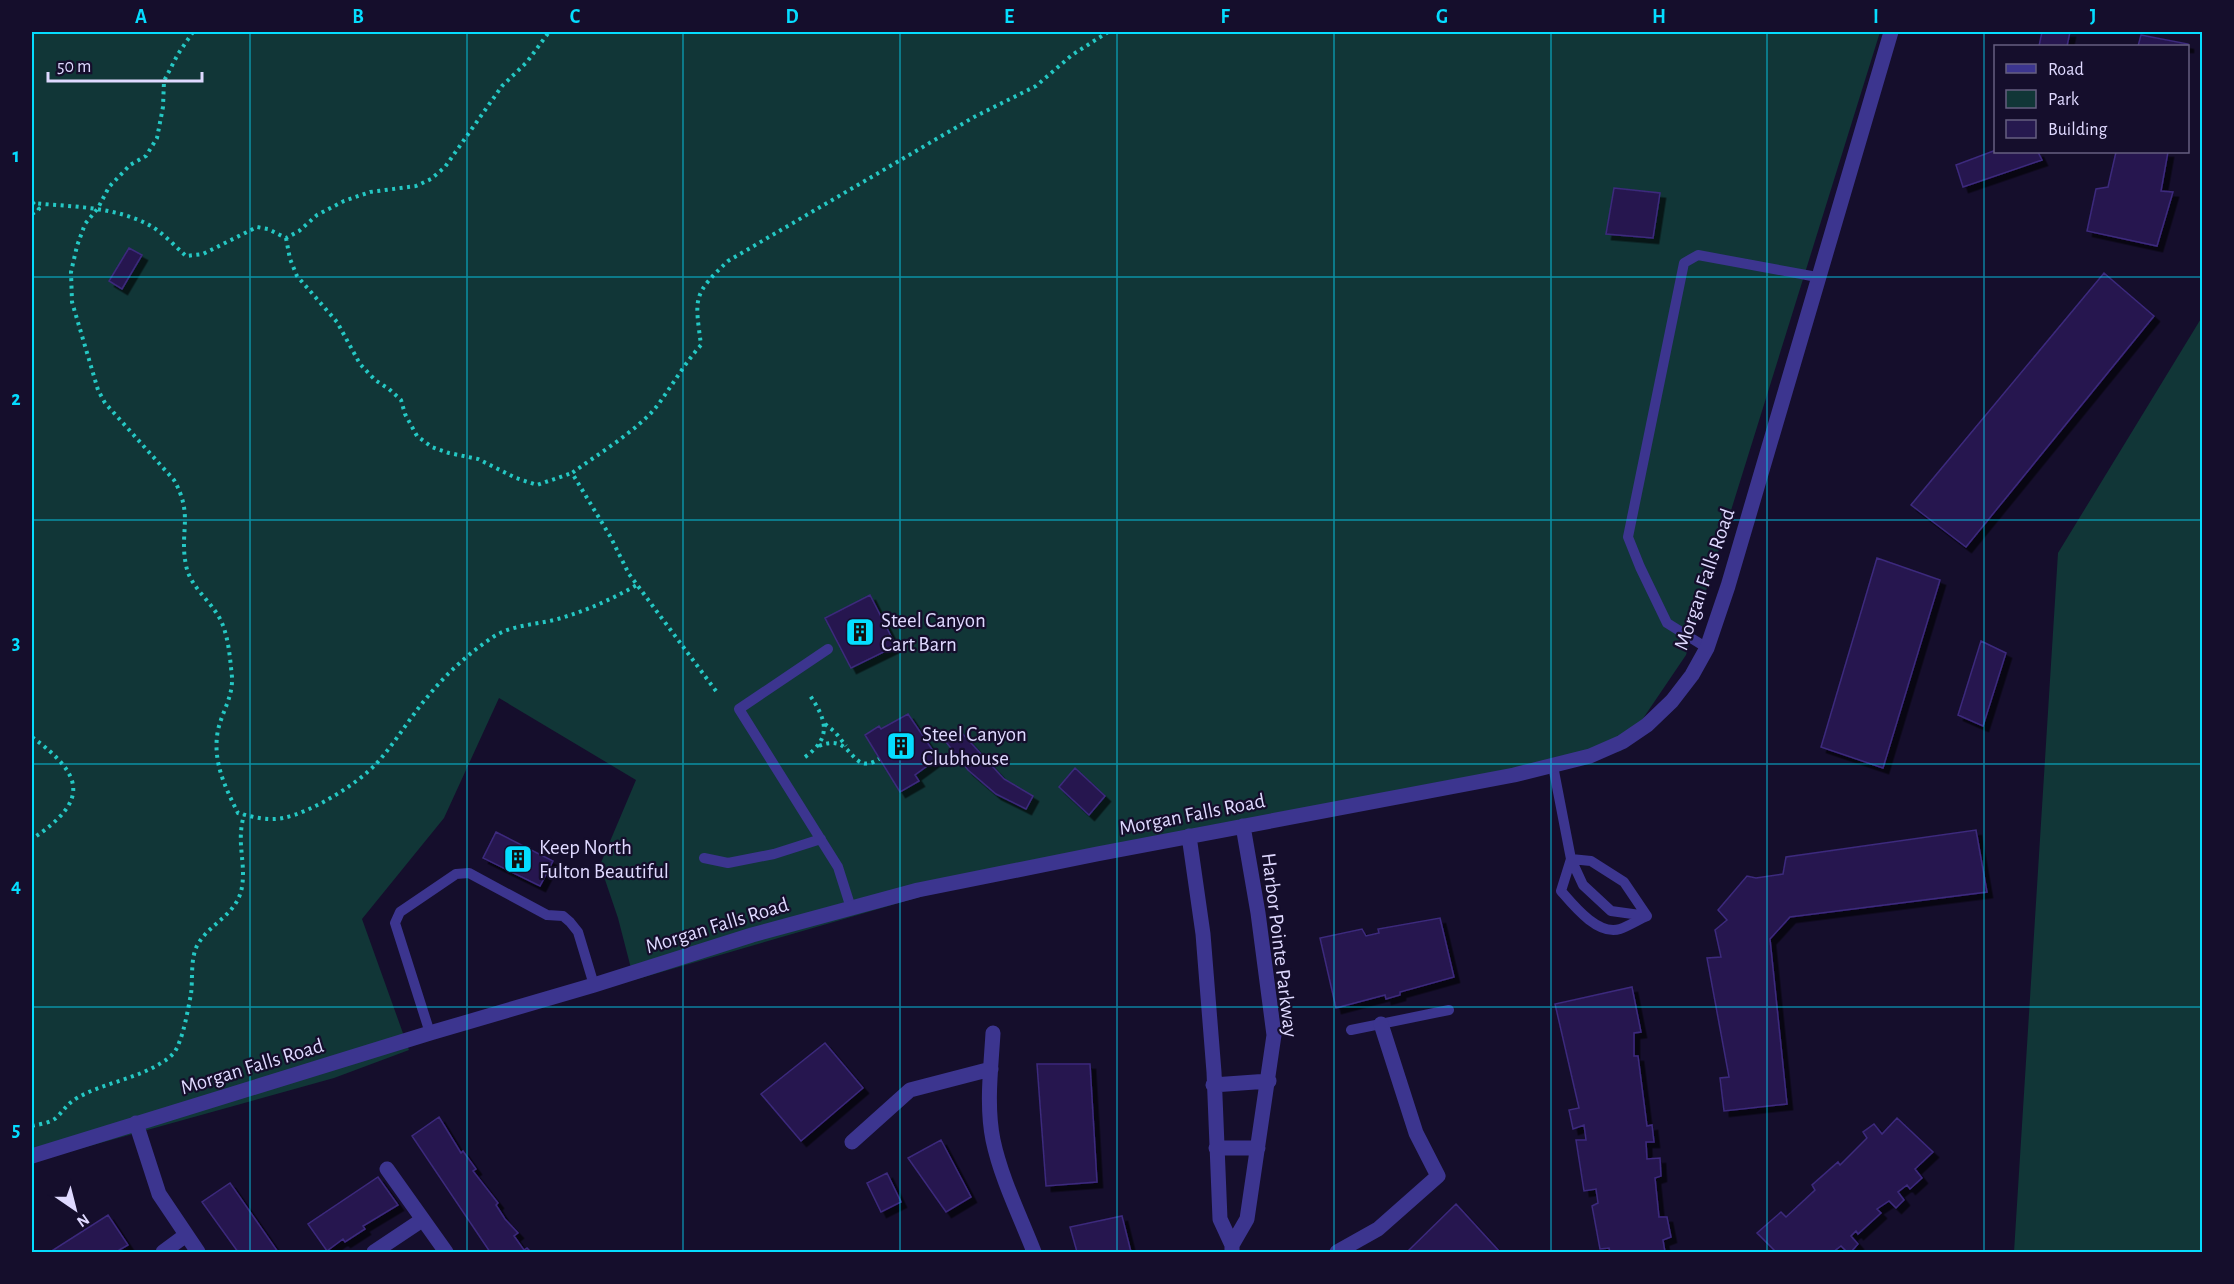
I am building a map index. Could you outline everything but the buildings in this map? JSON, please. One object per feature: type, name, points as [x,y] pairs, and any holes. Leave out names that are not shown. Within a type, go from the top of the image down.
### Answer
[{"type":"street","name":"Morgan Falls Road","points":[[32,1156],[430,1033],[594,986],[752,935],[918,890],[1553,766],[1590,756],[1622,742],[1647,725],[1672,701],[1692,675],[1707,648],[1731,575],[1891,32]]},
{"type":"street","name":"Harbor Pointe Parkway","points":[[1232,1249],[1247,1219],[1274,1035],[1258,913],[1243,826]]},
{"type":"street","name":"Harbor Pointe Parkway","points":[[1189,836],[1203,934],[1220,1219],[1232,1249]]},
{"type":"street","points":[[1337,1252],[1378,1229],[1438,1176],[1416,1133],[1381,1024]]},
{"type":"street","points":[[993,1034],[990,1099],[993,1139],[1009,1189],[1034,1252]]},
{"type":"street","points":[[852,1143],[910,1090],[991,1069]]},
{"type":"street","points":[[1213,1085],[1269,1081]]},
{"type":"street","points":[[136,1123],[159,1194],[198,1252]]},
{"type":"street","points":[[1216,1148],[1258,1148]]},
{"type":"street","points":[[387,1169],[446,1252]]},
{"type":"street","points":[[374,1252],[422,1220]]},
{"type":"street","points":[[163,1252],[186,1235]]},
{"type":"lane","points":[[1707,648],[1667,623],[1628,537],[1684,263],[1698,255],[1817,277]]},
{"type":"lane","points":[[828,649],[739,709],[838,867],[851,908]]},
{"type":"lane","points":[[1553,766],[1571,859],[1582,885],[1611,910],[1647,916]]},
{"type":"lane","points":[[704,858],[728,863],[774,854],[820,839]]},
{"type":"lane","points":[[1571,859],[1591,861],[1624,882],[1647,916]]},
{"type":"lane","points":[[1571,859],[1561,891],[1582,915],[1609,929],[1619,929],[1647,916]]},
{"type":"lane","points":[[430,1033],[395,923],[400,912],[456,874],[469,873],[547,915],[563,916],[578,932],[594,986]]},
{"type":"lane","points":[[1351,1030],[1449,1010]]},
{"type":"path","points":[[193,32],[164,81],[163,107],[157,138],[146,156],[130,165],[109,187],[98,208],[85,224],[71,272],[72,303],[98,390],[105,403],[174,480],[183,495],[186,514],[186,565],[191,579],[222,622],[230,649],[232,681],[229,702],[218,729],[216,753],[221,774],[238,813],[256,818],[281,818],[304,811],[336,794],[374,766],[429,695],[454,669],[489,640],[516,627],[551,621],[585,611],[637,585]]},
{"type":"path","points":[[286,238],[299,231],[316,215],[344,201],[370,192],[416,186],[431,179],[445,166],[502,86],[527,62],[549,32]]},
{"type":"path","points":[[286,238],[290,259],[297,276],[337,322],[360,364],[375,380],[401,400],[405,414],[417,436],[432,447],[478,459],[516,478],[537,485],[573,473],[630,431],[656,407],[685,363],[700,345],[697,299],[706,282],[728,261],[974,117],[1036,86],[1072,56],[1108,32]]},
{"type":"path","points":[[32,202],[98,208],[129,216],[152,226],[186,255],[203,254],[257,227],[268,229],[286,238]]},
{"type":"path","points":[[32,202],[39,209],[32,214]]},
{"type":"path","points":[[573,473],[610,536],[629,574],[716,691]]},
{"type":"path","points":[[809,694],[825,724],[835,732],[859,763],[872,764],[879,759]]},
{"type":"path","points":[[805,757],[818,746],[824,734],[825,724]]},
{"type":"path","points":[[32,737],[64,764],[74,781],[72,799],[62,814],[32,839]]},
{"type":"path","points":[[818,746],[831,743],[846,747]]},
{"type":"path","points":[[32,1126],[56,1118],[65,1106],[77,1098],[106,1084],[160,1064],[174,1054],[180,1042],[190,994],[196,946],[206,933],[235,906],[242,889],[243,866],[239,844],[244,815]]},
{"type":"green space","points":[[32,32],[1880,32],[1686,655],[1621,751],[1040,862],[634,980],[618,918],[600,865],[636,780],[499,698],[444,818],[362,919],[409,1050],[334,1078],[32,1162]]},
{"type":"green space","points":[[2202,317],[2202,1252],[2014,1252],[2058,553]]},
{"type":"place","name":"Steel Canyon Cart Barn","points":[[860,632]]},
{"type":"place","name":"Steel Canyon Clubhouse","points":[[901,746]]},
{"type":"place","name":"Keep North Fulton Beautiful","points":[[518,859]]}]
